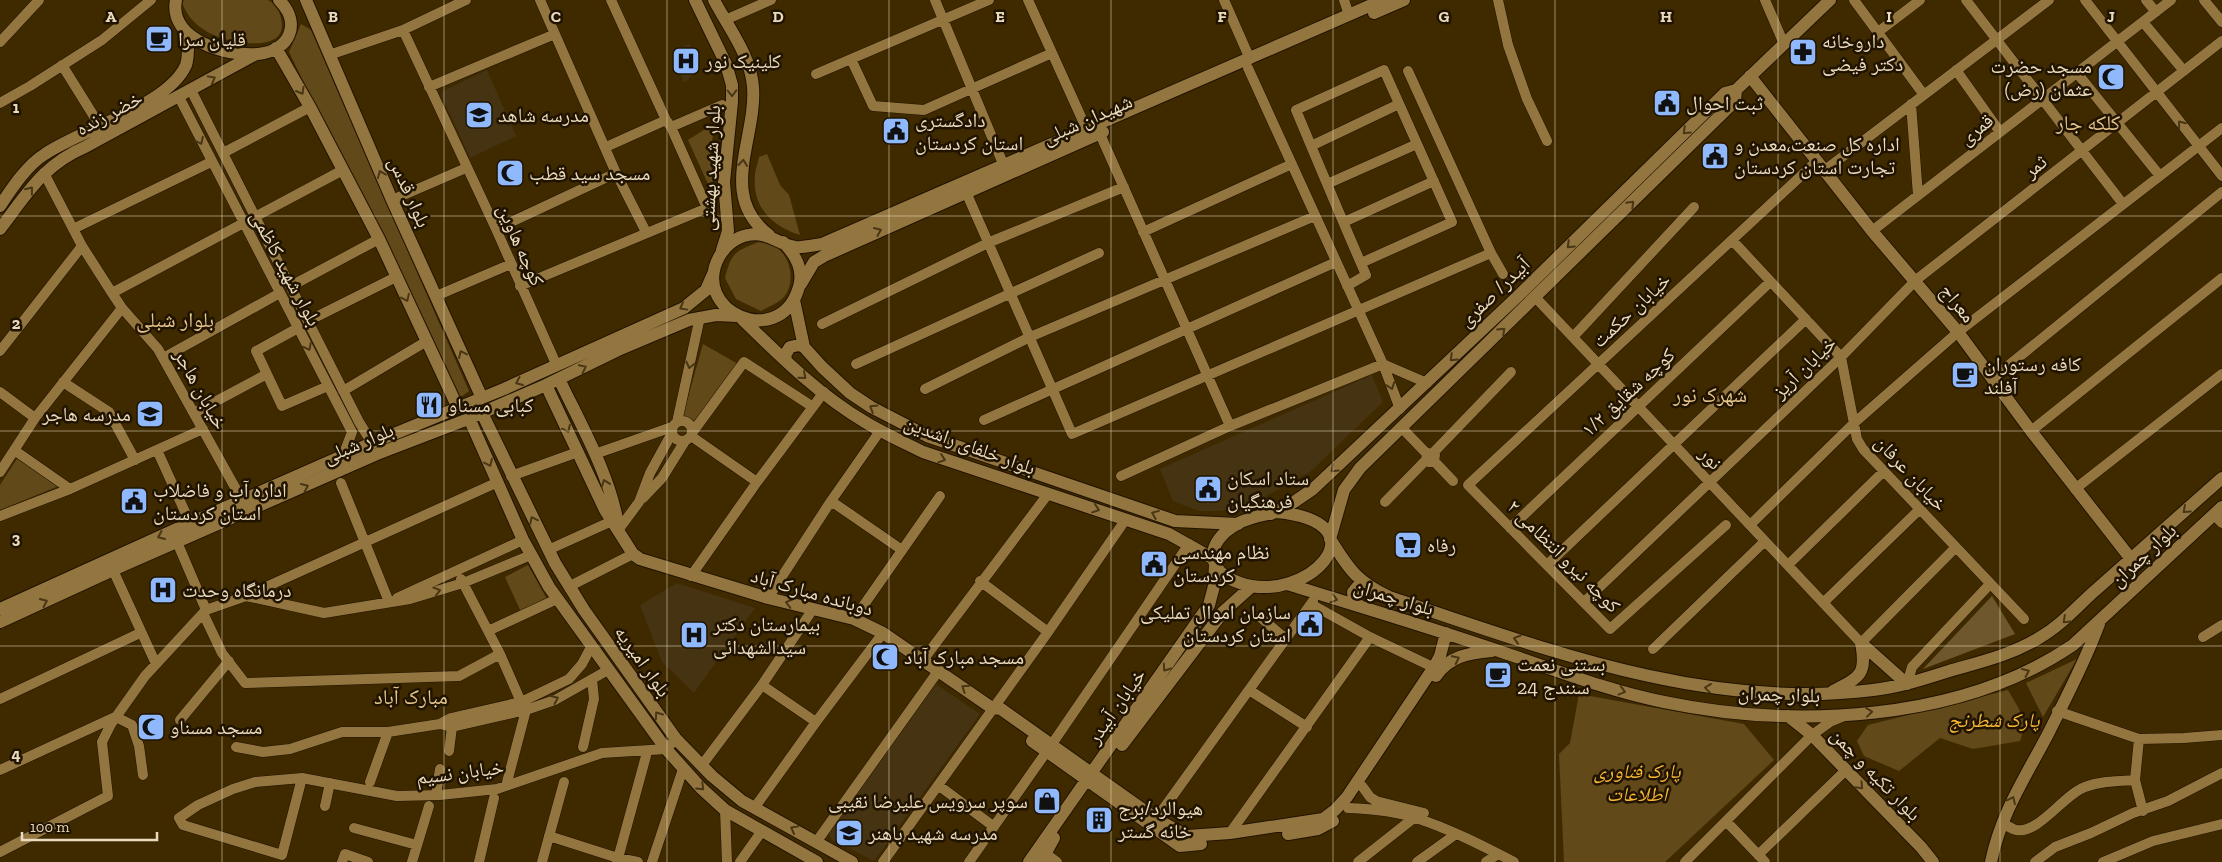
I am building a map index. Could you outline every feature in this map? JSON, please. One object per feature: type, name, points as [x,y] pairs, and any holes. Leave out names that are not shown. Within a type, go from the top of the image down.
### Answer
[{"type":"street","points":[[0,42],[39,0]]},
{"type":"street","points":[[0,103],[26,89],[102,40],[151,0]]},
{"type":"street","points":[[164,0],[188,34],[202,43],[217,48],[256,54],[276,48],[284,42],[291,31],[291,21],[282,2]]},
{"type":"street","points":[[176,0],[175,12],[178,21]]},
{"type":"street","name":"بلوار قدس","points":[[306,0],[392,200],[482,398]]},
{"type":"street","points":[[329,55],[403,30],[466,0]]},
{"type":"street","points":[[540,0],[616,173],[646,232]]},
{"type":"street","points":[[520,286],[707,208],[611,0]]},
{"type":"street","name":"بلوار شهید بهشتی","points":[[695,0],[726,64],[732,85],[732,102],[725,156],[725,201],[728,231],[720,254]]},
{"type":"street","name":"بلوار شهید بهشتی","points":[[714,0],[742,51],[750,71],[753,87],[752,107],[742,172],[745,199],[753,221],[777,239]]},
{"type":"street","points":[[725,20],[771,0]]},
{"type":"street","points":[[935,0],[1004,166]]},
{"type":"street","points":[[816,74],[989,0]]},
{"type":"street","points":[[1028,0],[1087,130]]},
{"type":"street","points":[[1224,0],[1292,164],[1383,364],[1400,409]]},
{"type":"street","points":[[1344,0],[1349,15]]},
{"type":"street","name":"شهیدان شبلی","points":[[777,239],[796,247],[844,241],[966,192],[1100,134],[1383,0]]},
{"type":"street","name":"شهیدان شبلی","points":[[799,288],[814,262],[844,241],[1004,166],[1087,130],[1404,0]]},
{"type":"street","points":[[1498,0],[1508,45],[1527,99],[1547,141]]},
{"type":"street","points":[[1765,0],[1784,44]]},
{"type":"street","name":"آبیدر/ صفری","points":[[1270,514],[1294,502],[1313,489],[1427,383],[1725,92],[1736,90],[1830,0]]},
{"type":"street","points":[[1854,0],[1924,95]]},
{"type":"street","points":[[1878,32],[1920,0]]},
{"type":"street","points":[[1966,0],[2123,204]]},
{"type":"street","name":"خیابان حکمت","points":[[1468,485],[1732,240],[1821,166],[1924,95],[2049,0]]},
{"type":"street","points":[[2084,0],[2222,176]]},
{"type":"street","points":[[2146,0],[2156,12]]},
{"type":"street","name":"قمری","points":[[1872,231],[2172,0]]},
{"type":"street","points":[[2204,0],[2222,22]]},
{"type":"street","points":[[282,2],[315,21]]},
{"type":"street","points":[[2143,22],[2184,71]]},
{"type":"street","name":"کوچه هاوین","points":[[403,30],[466,168],[496,228],[557,366]]},
{"type":"street","name":"خضر زنده","points":[[0,206],[20,179],[43,155],[129,112],[175,82],[186,63],[188,34]]},
{"type":"street","points":[[429,87],[555,34]]},
{"type":"street","name":"ثمر","points":[[1916,280],[2083,152],[2222,41]]},
{"type":"street","points":[[276,48],[344,170],[379,239],[458,408]]},
{"type":"street","points":[[851,59],[873,106],[924,110],[1052,53]]},
{"type":"street","name":"خضر زنده","points":[[0,229],[44,173],[64,156],[85,148],[256,54]]},
{"type":"street","points":[[62,65],[100,126]]},
{"type":"street","points":[[1347,286],[1366,275],[1296,110],[1384,70],[1452,222],[1361,263]]},
{"type":"street","points":[[1956,70],[2000,132]]},
{"type":"street","points":[[1408,71],[1491,253],[1503,274]]},
{"type":"street","points":[[2077,73],[2160,176]]},
{"type":"street","name":"معراج","points":[[1750,76],[1872,231],[1916,280],[1958,332],[2075,489],[2131,559]]},
{"type":"street","name":"بلوار شهید کاظمی","points":[[191,90],[343,391],[372,442]]},
{"type":"street","name":"آبیدر/ صفری","points":[[1331,540],[1339,503],[1349,482],[1735,100],[1736,90]]},
{"type":"street","name":"بلوار شهید کاظمی","points":[[179,97],[352,432],[343,456]]},
{"type":"street","points":[[1311,146],[1399,104]]},
{"type":"street","points":[[1911,104],[1918,195]]},
{"type":"street","points":[[606,147],[722,105]]},
{"type":"street","points":[[223,152],[310,107]]},
{"type":"street","points":[[1750,525],[1854,424],[1958,332],[2222,128]]},
{"type":"street","points":[[1100,134],[1230,426]]},
{"type":"street","points":[[1327,184],[1417,144]]},
{"type":"street","points":[[73,228],[211,162]]},
{"type":"street","points":[[1143,232],[1292,164]]},
{"type":"street","points":[[392,200],[466,168]]},
{"type":"street","points":[[112,293],[344,170]]},
{"type":"street","name":"خیابان هاجر","points":[[44,173],[82,246],[112,293],[163,358],[242,500]]},
{"type":"street","points":[[496,228],[616,173]]},
{"type":"street","points":[[1344,222],[1434,181]]},
{"type":"street","points":[[822,324],[990,242],[1124,187]]},
{"type":"street","points":[[966,192],[990,242],[1072,434],[1208,377],[1491,253]]},
{"type":"street","points":[[1993,378],[2222,192]]},
{"type":"street","points":[[725,201],[732,208],[738,207],[745,199]]},
{"type":"street","points":[[1573,337],[1694,207]]},
{"type":"street","points":[[925,389],[1030,337],[1315,216]]},
{"type":"street","points":[[760,234],[777,239],[792,252],[798,263],[799,288],[794,300],[777,316],[754,321],[739,317],[726,308],[718,298],[714,285],[714,272],[720,254],[728,245],[743,237],[760,234]]},
{"type":"street","points":[[290,286],[379,239]]},
{"type":"street","points":[[1732,240],[1840,357]]},
{"type":"street","points":[[0,351],[82,246]]},
{"type":"street","points":[[856,364],[1099,252]]},
{"type":"street","points":[[984,420],[1336,262]]},
{"type":"street","points":[[436,296],[511,264]]},
{"type":"street","name":"بلوار شبلی","points":[[0,609],[372,442],[557,366],[684,308],[706,290],[714,272]]},
{"type":"street","points":[[308,321],[396,277]]},
{"type":"street","points":[[2031,431],[2222,278]]},
{"type":"street","name":"خیابان آریز","points":[[1584,602],[1840,357],[1916,280]]},
{"type":"street","name":"کوچه شقایق ۱/۲","points":[[1510,528],[1770,282]]},
{"type":"street","points":[[163,358],[280,293]]},
{"type":"street","name":"نور","points":[[1536,298],[1861,643]]},
{"type":"street","name":"بلوار خلفای راشدین","points":[[794,300],[804,347],[850,393],[897,422],[927,436],[1176,522],[1238,524]]},
{"type":"street","points":[[0,472],[34,418],[122,308]]},
{"type":"street","points":[[639,502],[650,473],[674,427],[700,317]]},
{"type":"street","name":"بلوار شبلی","points":[[0,622],[113,570],[377,454],[482,413],[546,385],[618,350],[700,317],[739,317]]},
{"type":"street","name":"بلوار خلفای راشدین","points":[[739,317],[786,360],[856,416],[922,452],[1169,534],[1189,544],[1213,561]]},
{"type":"street","points":[[1548,565],[1806,319]]},
{"type":"street","points":[[298,328],[256,351],[282,406],[328,386]]},
{"type":"street","points":[[343,391],[427,341]]},
{"type":"street","points":[[786,360],[785,355],[790,347],[799,345],[804,347]]},
{"type":"street","name":"خیابان عرفان","points":[[1840,357],[1857,439],[1863,449],[2024,619]]},
{"type":"street","points":[[548,550],[615,525],[639,502],[662,478],[689,437],[744,362],[813,407]]},
{"type":"street","points":[[1121,476],[1230,426],[1383,364],[1427,383]]},
{"type":"street","points":[[1385,502],[1511,372]]},
{"type":"street","points":[[194,413],[267,374]]},
{"type":"street","points":[[2075,489],[2222,374]]},
{"type":"street","points":[[559,379],[594,454],[616,511],[615,525]]},
{"type":"street","points":[[63,382],[109,412],[135,460]]},
{"type":"street","points":[[546,385],[605,510],[633,554],[570,586]]},
{"type":"street","points":[[0,392],[34,418]]},
{"type":"street","points":[[692,576],[756,482],[824,392]]},
{"type":"street","name":"بلوار امیریه","points":[[482,413],[548,550],[584,610],[676,739],[729,792],[852,862]]},
{"type":"street","name":"بلوار امیریه","points":[[468,418],[531,556],[557,599],[666,749],[683,769],[725,810],[817,862]]},
{"type":"street","points":[[594,454],[686,422],[691,427],[689,437]]},
{"type":"street","points":[[674,427],[675,439],[689,437],[756,482]]},
{"type":"street","points":[[1402,428],[1453,481]]},
{"type":"street","points":[[0,516],[70,489],[202,429]]},
{"type":"street","points":[[768,598],[830,501],[880,430]]},
{"type":"street","points":[[14,450],[70,489]]},
{"type":"street","points":[[157,450],[190,523]]},
{"type":"street","points":[[511,476],[578,452]]},
{"type":"street","points":[[1788,565],[1884,471]]},
{"type":"street","name":"بلوار چمران","points":[[1331,540],[1357,578],[1389,597],[1616,669],[1657,679],[1717,689],[1785,694],[1873,690],[1907,684],[2002,656],[2037,640],[2061,625],[2131,559],[2222,478]]},
{"type":"street","points":[[0,852],[108,796],[102,742],[116,717],[145,676],[205,612],[246,596],[498,482]]},
{"type":"street","points":[[341,483],[389,602]]},
{"type":"street","name":"کوچه نیرو انتظامی ۲","points":[[1468,485],[1610,629],[1726,525]]},
{"type":"street","points":[[923,660],[980,581],[1048,494]]},
{"type":"street","points":[[854,620],[940,496]]},
{"type":"street","points":[[830,501],[902,550]]},
{"type":"street","points":[[1823,603],[1920,509]]},
{"type":"street","points":[[1270,514],[1298,514],[1314,520],[1326,530],[1331,540],[1329,555],[1321,567],[1306,577],[1287,584],[1266,587],[1252,586],[1229,580],[1218,570],[1213,561],[1214,545],[1223,534],[1238,524],[1270,514]]},
{"type":"street","name":"بلوار چمران","points":[[1287,584],[1446,633],[1609,688],[1663,702],[1755,714],[1788,716],[1850,714],[1913,708],[2006,680],[2050,660],[2073,645],[2219,515]]},
{"type":"street","points":[[883,862],[1048,632],[1126,519]]},
{"type":"street","points":[[1169,534],[1174,534],[1178,531],[1176,522]]},
{"type":"street","points":[[389,602],[523,540]]},
{"type":"street","points":[[1653,648],[1765,541]]},
{"type":"street","points":[[177,542],[222,653],[245,683],[459,676],[500,654]]},
{"type":"street","points":[[969,862],[1050,748],[1189,544]]},
{"type":"street","points":[[1861,643],[1956,548]]},
{"type":"street","name":"دوبانده مبارک آباد","points":[[633,554],[640,559],[692,576],[854,620],[883,633],[992,708],[1001,709],[1092,778]]},
{"type":"street","points":[[246,596],[324,613],[410,598],[464,583],[531,556]]},
{"type":"street","name":"خیابان آبیدر","points":[[1043,858],[1092,778],[1209,605],[1214,586],[1213,561]]},
{"type":"street","points":[[113,570],[140,633],[156,664]]},
{"type":"street","points":[[456,570],[488,630],[524,706],[506,786]]},
{"type":"street","points":[[980,581],[1048,632]]},
{"type":"street","points":[[1861,643],[1907,684],[1912,667],[1990,584]]},
{"type":"street","points":[[1360,606],[1354,601],[1353,592],[1358,586],[1366,585]]},
{"type":"street","name":"خیابان آبیدر","points":[[1029,862],[1092,778],[1223,612],[1252,586]]},
{"type":"street","points":[[488,630],[557,599]]},
{"type":"street","points":[[1156,819],[1312,603],[1370,637],[1437,669]]},
{"type":"street","points":[[702,765],[762,685],[813,609]]},
{"type":"street","points":[[571,619],[584,610]]},
{"type":"street","points":[[1260,617],[1286,639]]},
{"type":"street","points":[[1991,862],[1996,836],[2014,795],[2083,664],[2100,621]]},
{"type":"street","points":[[2203,637],[2222,625]]},
{"type":"street","points":[[0,699],[140,633]]},
{"type":"street","points":[[755,807],[883,633]]},
{"type":"street","points":[[1092,778],[1180,846],[1318,829],[1339,817],[1348,808],[1437,669],[1446,633]]},
{"type":"street","points":[[1230,833],[1370,637]]},
{"type":"street","points":[[1829,693],[1851,682],[1863,670],[1864,660],[1861,643]]},
{"type":"street","points":[[440,724],[452,727],[524,706],[569,679],[582,664],[591,647]]},
{"type":"street","points":[[1092,778],[1156,819],[1187,836],[1230,833],[1323,819],[1347,797],[1437,669],[1469,653],[1497,650]]},
{"type":"street","points":[[180,720],[229,661]]},
{"type":"street","points":[[236,747],[263,752],[290,749],[342,732],[388,732],[440,724],[451,718],[555,700],[608,670]]},
{"type":"street","points":[[816,841],[939,670]]},
{"type":"street","points":[[583,747],[594,699],[592,680]]},
{"type":"street","points":[[762,685],[816,722]]},
{"type":"street","points":[[1249,690],[1307,727]]},
{"type":"street","points":[[2058,711],[2139,739],[2222,735]]},
{"type":"street","points":[[1685,862],[1812,735],[1830,722],[1850,714]]},
{"type":"street","name":"بلوار تکیه و چمن","points":[[1788,716],[1812,735],[1921,847],[1932,862]]},
{"type":"street","points":[[0,770],[116,717]]},
{"type":"street","points":[[116,717],[132,725],[139,746],[143,775]]},
{"type":"street","points":[[449,751],[452,727]]},
{"type":"street","points":[[370,782],[388,732]]},
{"type":"street","points":[[666,749],[676,739]]},
{"type":"street","points":[[2139,739],[2135,780],[2143,811]]},
{"type":"street","name":"خیابان نسیم","points":[[302,778],[282,855],[183,825],[180,822],[179,818],[198,804],[255,782],[302,778],[397,796],[436,796],[497,789],[602,753],[666,749]]},
{"type":"street","points":[[618,860],[646,756]]},
{"type":"street","points":[[436,796],[440,769]]},
{"type":"street","points":[[652,862],[683,769]]},
{"type":"street","points":[[1726,821],[1762,858],[1846,771]]},
{"type":"street","points":[[2035,862],[2055,846],[2091,834],[2133,813],[2168,801],[2222,773]]},
{"type":"street","points":[[2002,823],[2017,830],[2031,828],[2048,816],[2065,799],[2084,787],[2110,781],[2135,780]]},
{"type":"street","points":[[542,862],[564,782]]},
{"type":"street","points":[[325,806],[330,783]]},
{"type":"street","points":[[938,786],[993,826]]},
{"type":"street","points":[[1362,786],[1370,797],[1376,801],[1424,813],[1456,834]]},
{"type":"street","points":[[479,862],[494,798]]},
{"type":"street","points":[[412,862],[429,806]]},
{"type":"street","points":[[1348,808],[1373,809],[1415,817],[1514,862]]},
{"type":"street","points":[[725,810],[727,862]]},
{"type":"street","points":[[1358,862],[1415,817]]},
{"type":"street","points":[[2103,862],[2153,841],[2222,824]]},
{"type":"street","points":[[354,828],[417,845]]},
{"type":"street","points":[[740,862],[762,831]]},
{"type":"street","points":[[1417,862],[1456,834]]},
{"type":"street","points":[[550,836],[618,860],[638,862]]},
{"type":"street","points":[[1486,862],[1498,854]]},
{"type":"street","points":[[344,858],[368,862]]},
{"type":"street","points":[[1043,858],[1058,862]]},
{"type":"shaded area","name":"کلینیک نور","points":[[689,44],[699,69],[684,83],[672,52]]},
{"type":"shaded area","name":"مدرسه شاهد","points":[[487,70],[516,136],[470,158],[441,95],[443,91]]},
{"type":"shaded area","points":[[1372,375],[1383,402],[1310,472],[1257,501],[1221,511],[1199,511],[1173,501],[1160,469]]},
{"type":"shaded area","name":"بیمارستان دکتر سیدالشهدائی","points":[[677,583],[755,608],[694,693],[662,662],[640,605]]},
{"type":"shaded area","points":[[1992,596],[2015,634],[1923,669]]},
{"type":"shaded area","points":[[936,684],[980,714],[874,861],[831,839],[829,833]]},
{"type":"green space","points":[[184,0],[268,0],[275,5],[279,12],[281,30],[276,38],[266,42],[240,42],[227,39],[206,31],[194,22],[182,3]]},
{"type":"green space","points":[[301,24],[311,30],[469,391],[458,399],[289,52]]},
{"type":"green space","points":[[715,123],[710,153],[713,181],[708,184],[688,140]]},
{"type":"green space","points":[[767,154],[780,185],[789,195],[800,235],[773,221],[766,214],[757,197],[755,187],[756,168],[759,157]]},
{"type":"green space","points":[[759,242],[772,245],[780,250],[788,262],[791,277],[788,291],[784,297],[761,311],[736,299],[725,278],[729,263],[735,254]]},
{"type":"green space","points":[[703,344],[738,364],[695,423],[683,415]]},
{"type":"green space","points":[[20,454],[61,485],[0,510],[0,485]]},
{"type":"green space","points":[[528,565],[547,599],[521,612],[505,577]]},
{"type":"green space","points":[[2077,659],[2043,717],[2026,683]]},
{"type":"green space","name":"پارک شطرنج","points":[[2008,690],[2019,709],[2025,725],[2020,741],[1973,749],[1940,738],[1899,771],[1864,756],[1857,741],[1868,725]]},
{"type":"green space","name":"پارک فناوری اطلاعات","points":[[1579,694],[1744,724],[1774,760],[1665,862],[1564,862],[1559,754],[1570,743]]},
{"type":"place","name":"قلیان سرا","points":[[159,39]]},
{"type":"place","name":"داروخانه دکتر فیضی","points":[[1803,52]]},
{"type":"place","name":"کلینیک نور","points":[[686,61]]},
{"type":"place","name":"مسجد حضرت عثمان (رض)","points":[[2111,77]]},
{"type":"place","name":"ثبت احوال","points":[[1667,103]]},
{"type":"place","name":"مدرسه شاهد","points":[[479,115]]},
{"type":"place","name":"دادگستری استان کردستان","points":[[896,131]]},
{"type":"place","name":"اداره کل صنعت،معدن و تجارت استان کردستان","points":[[1715,156]]},
{"type":"place","name":"مسجد سید قطب","points":[[510,173]]},
{"type":"place","name":"کافه رستوران آفلند","points":[[1965,375]]},
{"type":"place","name":"کبابی مسناو","points":[[429,405]]},
{"type":"place","name":"مدرسه هاجر","points":[[150,414]]},
{"type":"place","name":"ستاد اسکان فرهنگیان","points":[[1208,489]]},
{"type":"place","name":"اداره آب و فاضلاب استان کردستان","points":[[134,501]]},
{"type":"place","name":"رفاه","points":[[1408,545]]},
{"type":"place","name":"نظام مهندسی کردستان","points":[[1154,564]]},
{"type":"place","name":"درمانگاه وحدت","points":[[163,590]]},
{"type":"place","name":"سازمان اموال تملیکی استان کردستان","points":[[1310,624]]},
{"type":"place","name":"بیمارستان دکتر سیدالشهدائی","points":[[694,635]]},
{"type":"place","name":"مسجد مبارک آباد","points":[[885,657]]},
{"type":"place","name":"بستنی نعمت سنندج 24","points":[[1498,675]]},
{"type":"place","name":"مسجد مسناو","points":[[151,727]]},
{"type":"place","name":"سوپر سرویس علیرضا نقیبی","points":[[1047,801]]},
{"type":"place","name":"هیوالرد/برج خانه گستر","points":[[1099,820]]},
{"type":"place","name":"مدرسه شهید باهنر","points":[[849,833]]},
{"type":"district","name":"کلکه جار","points":[[2088,122]]},
{"type":"district","name":"بلوار شبلی","points":[[175,319]]},
{"type":"district","name":"شهرک نور","points":[[1710,394]]},
{"type":"district","name":"مبارک آباد","points":[[411,696]]}]
